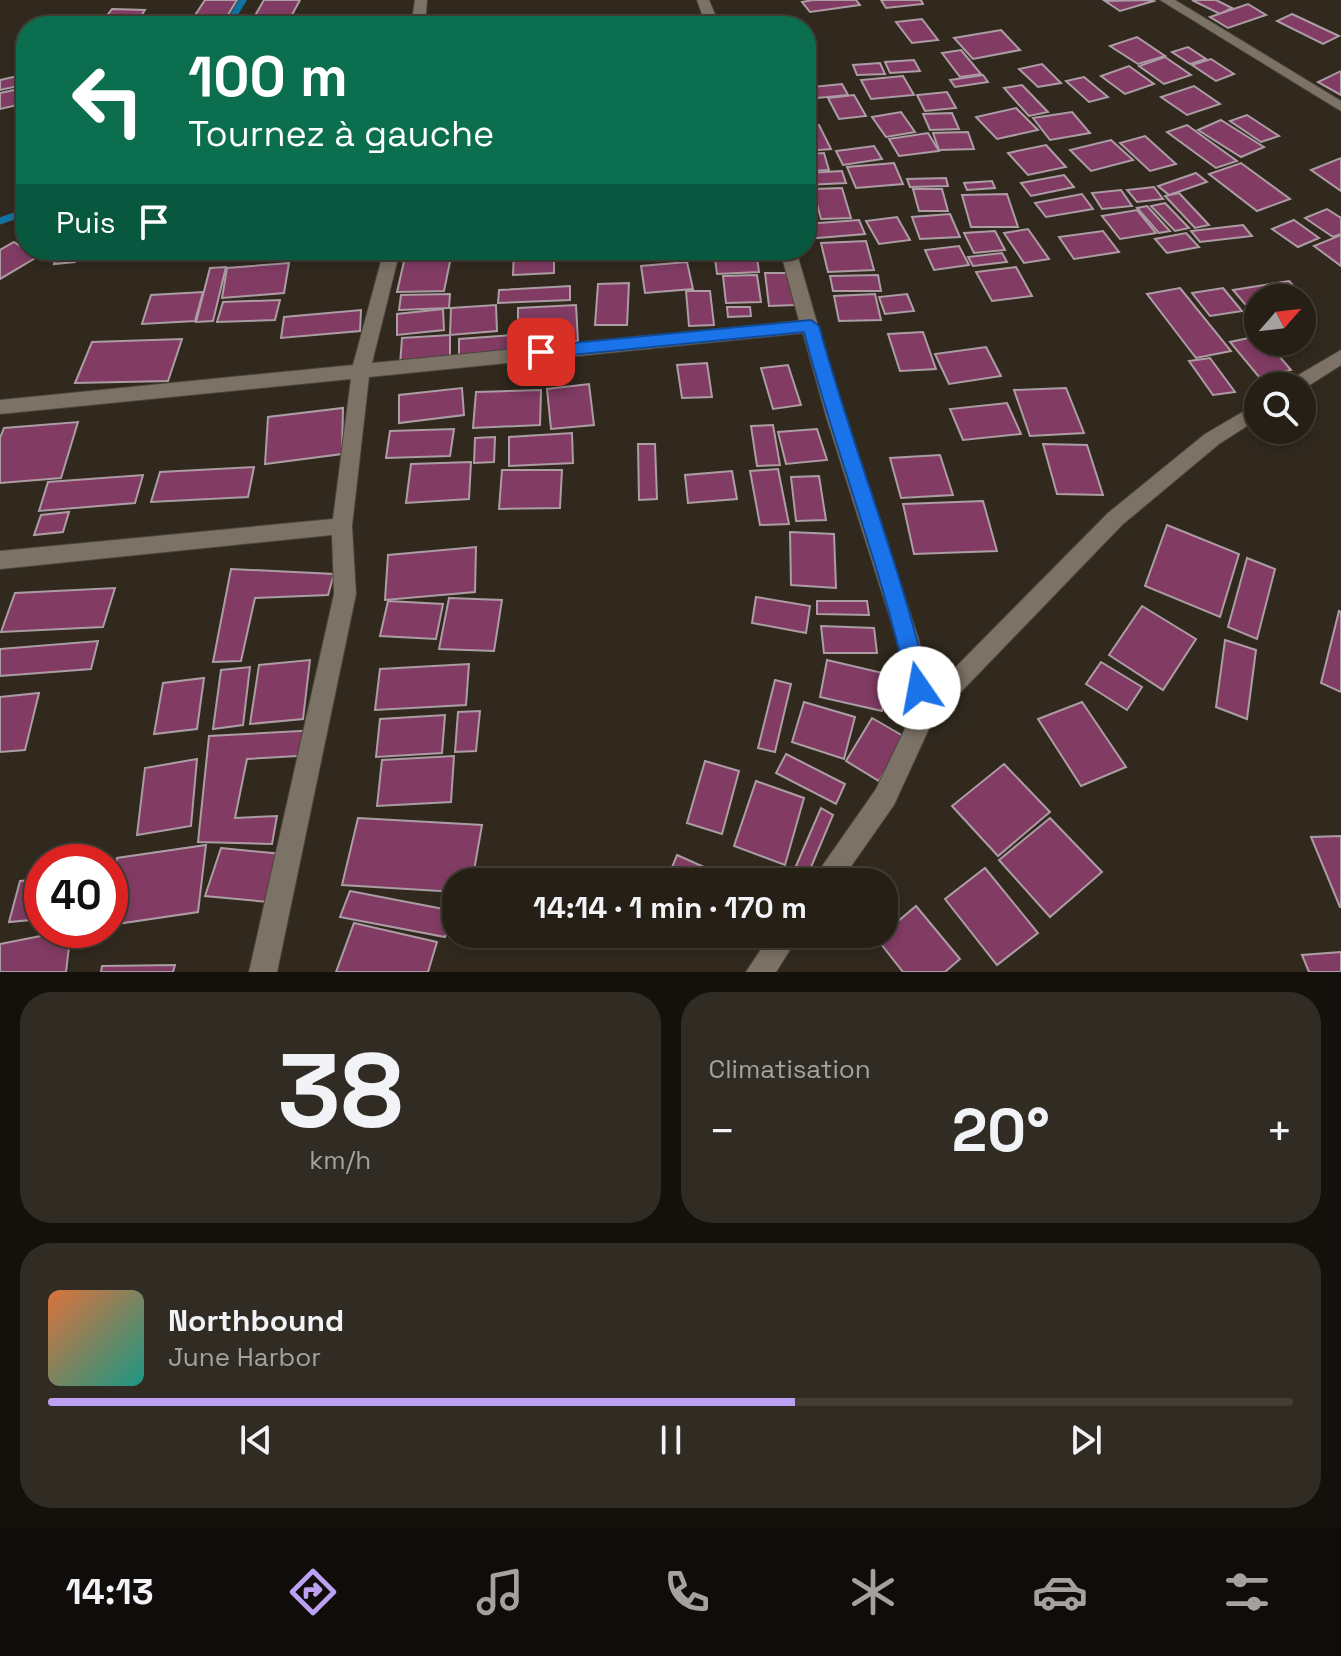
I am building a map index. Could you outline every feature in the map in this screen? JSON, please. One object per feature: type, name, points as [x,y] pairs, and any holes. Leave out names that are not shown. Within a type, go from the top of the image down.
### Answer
[{"type":"street","points":[[1166,0],[1341,107]]},
{"type":"street","points":[[263,972],[345,594],[342,526],[361,370],[389,260]]},
{"type":"street","points":[[791,260],[835,416],[907,637],[924,714]]},
{"type":"street","points":[[0,407],[811,326]]},
{"type":"street","points":[[1316,372],[1341,356]]},
{"type":"street","points":[[834,868],[885,797],[924,714],[1115,519],[1212,439],[1244,419]]},
{"type":"street","points":[[0,560],[342,526]]},
{"type":"street","points":[[760,972],[777,948]]},
{"type":"building","points":[[205,0],[237,0],[227,16],[195,16]]},
{"type":"building","points":[[264,0],[300,0],[291,16],[255,16]]},
{"type":"building","points":[[856,0],[860,5],[810,12],[802,2]]},
{"type":"building","points":[[881,0],[921,0],[923,4],[886,8]]},
{"type":"building","points":[[1152,0],[1120,11],[1105,1]]},
{"type":"building","points":[[1192,0],[1216,0],[1232,8],[1220,14]]},
{"type":"building","points":[[1248,4],[1266,15],[1228,28],[1210,17]]},
{"type":"building","points":[[112,9],[145,10],[141,16],[107,16]]},
{"type":"building","points":[[1292,14],[1339,36],[1323,44],[1277,21]]},
{"type":"building","points":[[922,19],[938,40],[912,43],[896,22]]},
{"type":"building","points":[[1001,30],[1020,50],[973,59],[954,38]]},
{"type":"building","points":[[1137,37],[1165,56],[1138,64],[1110,46]]},
{"type":"building","points":[[1188,47],[1206,59],[1190,64],[1172,52]]},
{"type":"building","points":[[961,50],[981,74],[960,77],[942,53]]},
{"type":"building","points":[[1165,57],[1191,75],[1164,84],[1139,66]]},
{"type":"building","points":[[1211,59],[1234,74],[1216,81],[1192,65]]},
{"type":"building","points":[[914,60],[920,71],[890,73],[885,62]]},
{"type":"building","points":[[880,63],[885,74],[857,75],[853,65]]},
{"type":"building","points":[[1042,64],[1061,83],[1038,87],[1019,69]]},
{"type":"building","points":[[1129,66],[1154,84],[1125,94],[1101,76]]},
{"type":"building","points":[[1341,71],[1341,95],[1318,82]]},
{"type":"building","points":[[983,75],[988,82],[955,87],[950,80]]},
{"type":"building","points":[[16,76],[16,87],[0,90],[0,80]]},
{"type":"building","points":[[903,76],[914,95],[871,99],[861,80]]},
{"type":"building","points":[[1084,77],[1108,97],[1089,102],[1066,81]]},
{"type":"building","points":[[842,84],[848,95],[817,98],[816,87]]},
{"type":"building","points":[[1022,85],[1048,112],[1029,116],[1004,88]]},
{"type":"building","points":[[1194,86],[1220,104],[1187,115],[1161,97]]},
{"type":"building","points":[[16,90],[16,105],[0,109],[0,93]]},
{"type":"building","points":[[947,92],[956,108],[925,111],[917,95]]},
{"type":"building","points":[[854,95],[866,116],[839,119],[828,98]]},
{"type":"building","points":[[1016,108],[1038,130],[997,139],[976,117]]},
{"type":"building","points":[[901,112],[915,132],[886,137],[872,117]]},
{"type":"building","points":[[1072,112],[1090,133],[1050,140],[1033,118]]},
{"type":"building","points":[[952,113],[959,129],[930,130],[923,114]]},
{"type":"building","points":[[1247,115],[1279,136],[1261,142],[1230,121]]},
{"type":"building","points":[[1221,120],[1264,147],[1241,157],[1198,130]]},
{"type":"building","points":[[816,125],[819,125],[831,149],[816,150]]},
{"type":"building","points":[[1187,125],[1237,161],[1216,168],[1167,132]]},
{"type":"building","points":[[968,132],[974,149],[939,150],[933,133]]},
{"type":"building","points":[[928,133],[939,151],[899,156],[889,139]]},
{"type":"building","points":[[1145,136],[1176,164],[1150,171],[1120,143]]},
{"type":"building","points":[[1111,140],[1133,160],[1091,171],[1070,150]]},
{"type":"building","points":[[1046,145],[1066,167],[1028,175],[1008,153]]},
{"type":"building","points":[[874,146],[882,159],[843,165],[836,151]]},
{"type":"building","points":[[816,153],[824,153],[829,170],[816,171]]},
{"type":"building","points":[[1341,158],[1341,191],[1311,170]]},
{"type":"building","points":[[894,163],[903,184],[856,188],[847,167]]},
{"type":"building","points":[[1241,163],[1290,199],[1257,211],[1209,174]]},
{"type":"building","points":[[842,171],[846,183],[816,184],[816,172]]},
{"type":"building","points":[[1196,173],[1207,182],[1169,195],[1158,186]]},
{"type":"building","points":[[1064,175],[1074,187],[1031,196],[1021,183]]},
{"type":"building","points":[[946,178],[948,186],[910,187],[907,179]]},
{"type":"building","points":[[992,181],[995,188],[967,190],[964,183]]},
{"type":"building","points":[[1154,187],[1163,199],[1137,202],[1127,190]]},
{"type":"building","points":[[842,188],[851,218],[821,219],[816,189]]},
{"type":"building","points":[[913,189],[942,189],[948,211],[919,211]]},
{"type":"building","points":[[1121,190],[1132,206],[1102,209],[1092,193]]},
{"type":"building","points":[[1179,193],[1209,225],[1195,228],[1165,196]]},
{"type":"building","points":[[1007,194],[1018,227],[971,227],[962,195]]},
{"type":"building","points":[[1082,194],[1093,209],[1046,217],[1035,203]]},
{"type":"building","points":[[1165,203],[1189,228],[1175,231],[1151,206]]},
{"type":"building","points":[[1147,206],[1170,231],[1159,233],[1137,208]]},
{"type":"building","points":[[1327,209],[1341,218],[1341,234],[1333,237],[1305,218]]},
{"type":"building","points":[[1137,210],[1156,233],[1120,239],[1102,216]]},
{"type":"building","points":[[950,214],[960,237],[920,239],[912,217]]},
{"type":"building","points":[[897,217],[910,240],[879,244],[866,221]]},
{"type":"building","points":[[859,220],[865,234],[816,238],[816,223]]},
{"type":"building","points":[[1294,220],[1319,238],[1298,247],[1272,229]]},
{"type":"building","points":[[1243,225],[1252,236],[1200,242],[1191,231]]},
{"type":"building","points":[[1028,229],[1049,259],[1024,263],[1004,233]]},
{"type":"building","points":[[995,231],[1005,250],[974,253],[964,233]]},
{"type":"building","points":[[1103,231],[1119,252],[1074,259],[1059,237]]},
{"type":"building","points":[[1186,233],[1199,247],[1167,253],[1155,239]]},
{"type":"building","points":[[1341,235],[1341,266],[1314,246]]},
{"type":"building","points":[[866,241],[874,270],[828,272],[821,243]]},
{"type":"building","points":[[14,242],[16,260],[32,260],[0,279],[0,250]]},
{"type":"building","points":[[959,246],[969,265],[934,270],[925,250]]},
{"type":"building","points":[[1002,253],[1007,262],[973,266],[968,257]]},
{"type":"building","points":[[55,260],[76,260],[75,262],[54,264]]},
{"type":"building","points":[[404,260],[450,260],[444,291],[397,292]]},
{"type":"building","points":[[514,260],[554,260],[554,273],[513,275]]},
{"type":"building","points":[[715,260],[757,260],[759,272],[717,274]]},
{"type":"building","points":[[687,262],[693,289],[645,293],[641,266]]},
{"type":"building","points":[[289,263],[284,293],[222,298],[227,268]]},
{"type":"building","points":[[226,267],[213,321],[196,322],[210,268]]},
{"type":"building","points":[[1016,267],[1032,296],[992,301],[976,272]]},
{"type":"building","points":[[765,273],[790,273],[795,305],[769,306]]},
{"type":"building","points":[[757,275],[761,302],[726,303],[723,276]]},
{"type":"building","points":[[878,275],[881,291],[833,291],[830,276]]},
{"type":"building","points":[[629,283],[627,325],[595,325],[598,284]]},
{"type":"building","points":[[570,286],[570,300],[498,303],[499,290]]},
{"type":"building","points":[[1180,288],[1231,351],[1196,358],[1147,294]]},
{"type":"building","points":[[1223,288],[1242,311],[1210,316],[1192,293]]},
{"type":"building","points":[[1244,288],[1244,303],[1233,290]]},
{"type":"building","points":[[686,291],[710,291],[714,325],[689,326]]},
{"type":"building","points":[[203,292],[195,321],[142,324],[151,295]]},
{"type":"building","points":[[450,294],[449,308],[399,310],[401,295]]},
{"type":"building","points":[[875,294],[881,320],[839,321],[834,296]]},
{"type":"building","points":[[907,294],[914,311],[885,314],[879,297]]},
{"type":"building","points":[[280,300],[275,320],[217,322],[223,302]]},
{"type":"building","points":[[496,305],[497,331],[450,335],[451,308]]},
{"type":"building","points":[[576,305],[578,341],[518,345],[518,308]]},
{"type":"building","points":[[727,307],[750,307],[751,316],[728,317]]},
{"type":"building","points":[[443,309],[444,330],[397,335],[397,314]]},
{"type":"building","points":[[361,310],[360,331],[281,338],[284,317]]},
{"type":"building","points":[[923,332],[936,369],[900,371],[888,334]]},
{"type":"building","points":[[450,335],[450,361],[400,365],[402,338]]},
{"type":"building","points":[[513,335],[514,361],[459,366],[459,339]]},
{"type":"building","points":[[182,339],[168,381],[75,383],[92,342]]},
{"type":"building","points":[[1244,339],[1244,356],[1279,356],[1291,370],[1255,372],[1230,342]]},
{"type":"building","points":[[986,347],[1001,376],[949,384],[935,354]]},
{"type":"building","points":[[1210,358],[1235,392],[1213,395],[1189,361]]},
{"type":"building","points":[[707,363],[712,397],[682,398],[677,365]]},
{"type":"building","points":[[788,365],[801,405],[773,409],[761,368]]},
{"type":"building","points":[[589,384],[594,425],[551,429],[547,389]]},
{"type":"building","points":[[462,388],[464,415],[399,423],[399,395]]},
{"type":"building","points":[[1066,388],[1084,433],[1030,436],[1014,390]]},
{"type":"building","points":[[541,390],[540,425],[473,428],[476,392]]},
{"type":"building","points":[[1007,403],[1021,434],[963,440],[950,409]]},
{"type":"building","points":[[343,408],[342,454],[265,464],[268,417]]},
{"type":"building","points":[[78,422],[61,478],[0,483],[0,438],[4,428]]},
{"type":"building","points":[[773,425],[780,465],[757,466],[751,426]]},
{"type":"building","points":[[454,429],[450,456],[386,458],[390,431]]},
{"type":"building","points":[[817,429],[827,460],[786,464],[778,432]]},
{"type":"building","points":[[572,433],[573,463],[509,466],[509,437]]},
{"type":"building","points":[[495,437],[494,462],[474,463],[475,438]]},
{"type":"building","points":[[638,444],[655,444],[657,499],[639,500]]},
{"type":"building","points":[[1043,444],[1087,445],[1103,495],[1057,494]]},
{"type":"building","points":[[940,455],[953,495],[901,498],[890,458]]},
{"type":"building","points":[[471,462],[469,499],[406,503],[411,464]]},
{"type":"building","points":[[254,467],[248,497],[151,502],[160,472]]},
{"type":"building","points":[[778,469],[789,524],[760,525],[750,471]]},
{"type":"building","points":[[502,470],[562,470],[560,508],[499,509]]},
{"type":"building","points":[[732,471],[737,499],[688,503],[685,475]]},
{"type":"building","points":[[143,475],[135,503],[39,511],[48,482]]},
{"type":"building","points":[[819,476],[826,520],[796,521],[791,477]]},
{"type":"building","points":[[983,501],[997,551],[914,554],[903,504]]},
{"type":"building","points":[[69,512],[63,532],[34,535],[41,515]]},
{"type":"building","points":[[1167,525],[1239,554],[1220,617],[1145,586]]},
{"type":"building","points":[[790,532],[834,534],[836,588],[791,585]]},
{"type":"building","points":[[476,547],[475,592],[385,600],[388,555]]},
{"type":"building","points":[[1247,558],[1275,569],[1257,639],[1228,627]]},
{"type":"building","points":[[231,569],[334,574],[328,595],[255,598],[241,661],[213,662]]},
{"type":"building","points":[[115,588],[103,627],[1,632],[15,593]]},
{"type":"building","points":[[756,597],[810,606],[806,633],[752,623]]},
{"type":"building","points":[[449,598],[502,600],[494,651],[439,649]]},
{"type":"building","points":[[388,601],[443,604],[436,639],[380,636]]},
{"type":"building","points":[[817,601],[867,601],[869,615],[817,614]]},
{"type":"building","points":[[1142,606],[1196,639],[1163,690],[1109,655]]},
{"type":"building","points":[[1341,612],[1341,692],[1321,683]]},
{"type":"building","points":[[821,626],[874,628],[877,653],[824,653]]},
{"type":"building","points":[[1225,640],[1256,650],[1247,719],[1216,707]]},
{"type":"building","points":[[98,641],[91,669],[0,676],[0,649]]},
{"type":"building","points":[[310,660],[303,719],[250,724],[259,665]]},
{"type":"building","points":[[827,660],[887,674],[882,711],[820,697]]},
{"type":"building","points":[[1101,662],[1142,687],[1127,710],[1086,684]]},
{"type":"building","points":[[469,664],[466,705],[375,710],[380,669]]},
{"type":"building","points":[[250,667],[243,725],[213,729],[221,670]]},
{"type":"building","points":[[204,678],[197,729],[154,734],[163,683]]},
{"type":"building","points":[[775,680],[791,684],[775,752],[758,748]]},
{"type":"building","points":[[39,693],[25,750],[0,752],[0,697]]},
{"type":"building","points":[[804,702],[855,717],[844,759],[792,742]]},
{"type":"building","points":[[1082,702],[1126,767],[1081,786],[1038,719]]},
{"type":"building","points":[[480,711],[476,751],[455,752],[458,712]]},
{"type":"building","points":[[445,715],[442,753],[376,757],[380,719]]},
{"type":"building","points":[[872,718],[905,737],[879,781],[846,761]]},
{"type":"building","points":[[318,730],[314,755],[247,759],[235,818],[277,816],[272,844],[198,842],[209,736]]},
{"type":"building","points":[[786,754],[845,784],[836,804],[776,773]]},
{"type":"building","points":[[454,756],[451,802],[377,806],[382,760]]},
{"type":"building","points":[[197,759],[191,826],[137,835],[145,768]]},
{"type":"building","points":[[705,761],[739,771],[722,834],[687,823]]},
{"type":"building","points":[[1004,764],[1050,812],[998,856],[952,806]]},
{"type":"building","points":[[756,781],[804,798],[785,865],[734,846]]},
{"type":"building","points":[[821,808],[833,815],[811,868],[796,866]]},
{"type":"building","points":[[358,818],[482,825],[474,868],[442,868],[442,891],[342,885]]},
{"type":"building","points":[[1050,818],[1102,872],[1050,917],[999,860]]},
{"type":"building","points":[[1341,836],[1341,907],[1340,907],[1311,837]]},
{"type":"building","points":[[206,845],[198,912],[128,922],[128,856]]},
{"type":"building","points":[[221,848],[282,854],[268,902],[205,896]]},
{"type":"building","points":[[677,855],[706,868],[672,868]]},
{"type":"building","points":[[985,868],[1038,933],[997,965],[945,899]]},
{"type":"building","points":[[20,881],[24,881],[24,921],[9,922]]},
{"type":"building","points":[[350,891],[442,909],[442,936],[340,917]]},
{"type":"building","points":[[916,906],[960,959],[945,972],[903,972],[884,948],[898,948],[898,921]]},
{"type":"building","points":[[354,923],[437,942],[428,972],[336,972]]},
{"type":"building","points":[[24,939],[24,948],[69,948],[66,972],[0,972],[0,944]]},
{"type":"building","points":[[1341,952],[1341,972],[1309,972],[1302,955]]},
{"type":"building","points":[[175,965],[173,972],[101,972],[102,966]]},
{"type":"waterway","points":[[233,16],[243,0]]},
{"type":"waterway","points":[[0,221],[16,215]]},
{"type":"route","points":[[541,352],[811,326],[835,416],[907,637],[919,688]]}]
